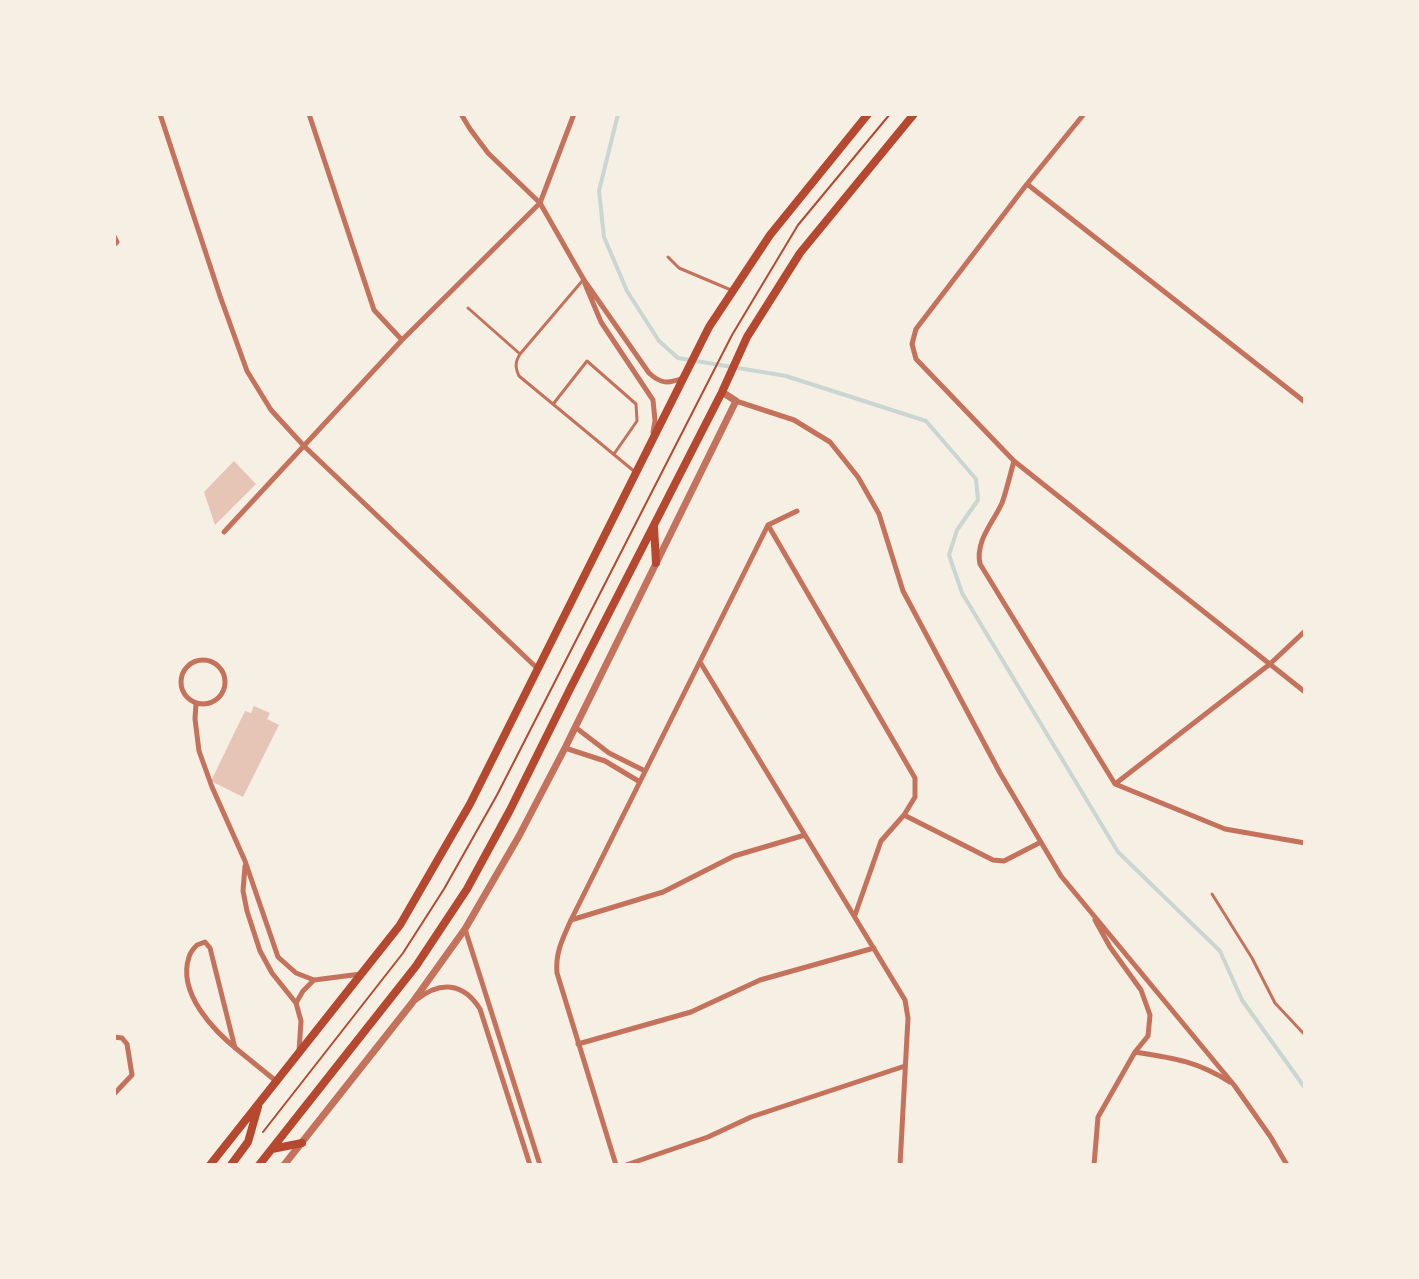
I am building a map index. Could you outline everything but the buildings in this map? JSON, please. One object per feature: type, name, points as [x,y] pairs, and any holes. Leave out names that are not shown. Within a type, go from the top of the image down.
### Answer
[{"type":"main road","points":[[210,1165],[400,925],[470,804],[709,327],[770,235],[868,114]]},
{"type":"main road","points":[[259,1165],[416,966],[467,889],[505,820],[722,392],[747,338],[800,253],[914,114]]},
{"type":"main road","points":[[654,524],[656,563]]},
{"type":"main road","points":[[231,1165],[248,1142],[260,1101]]},
{"type":"main road","points":[[272,1149],[302,1143]]},
{"type":"street","points":[[160,114],[247,371],[271,410],[304,446],[538,669]]},
{"type":"street","points":[[309,114],[374,310],[402,340]]},
{"type":"street","points":[[461,114],[488,153],[540,202],[584,280],[649,373],[659,382],[669,384],[683,378]]},
{"type":"street","points":[[224,532],[402,340],[540,202],[574,114]]},
{"type":"street","points":[[1084,114],[916,328],[912,344],[916,359],[1014,461],[1305,692]]},
{"type":"street","points":[[1027,184],[1305,402]]},
{"type":"street","points":[[114,237],[117,242],[114,245]]},
{"type":"street","points":[[584,280],[601,322],[653,400],[655,421],[652,443]]},
{"type":"street","points":[[722,392],[736,401],[794,420],[830,442],[858,477],[879,514],[903,591],[1000,773],[1061,876],[1234,1085],[1270,1136],[1287,1165]]},
{"type":"street","points":[[284,1165],[412,1003],[465,929],[519,836],[565,748],[736,401]]},
{"type":"street","points":[[1014,461],[1002,502],[980,545],[978,554],[980,564],[1116,784],[1225,829],[1305,843]]},
{"type":"street","points":[[616,1165],[556,973],[558,950],[768,525],[797,511]]},
{"type":"street","points":[[768,525],[915,778],[915,796],[904,815],[881,841],[855,915]]},
{"type":"street","points":[[1116,784],[1270,664],[1305,631]]},
{"type":"street","points":[[200,660],[211,661],[220,668],[225,678],[224,690],[217,699],[207,704],[196,703],[186,696],[182,685],[183,674],[189,665],[200,660]]},
{"type":"street","points":[[700,662],[905,1000],[908,1018],[900,1165]]},
{"type":"street","points":[[196,703],[195,719],[199,751],[212,787],[245,861],[278,957],[296,973],[314,980],[360,974]]},
{"type":"street","points":[[574,727],[609,753],[645,771]]},
{"type":"street","points":[[565,748],[605,761],[640,782]]},
{"type":"street","points":[[904,815],[993,860],[1004,861],[1041,843]]},
{"type":"street","points":[[571,920],[663,892],[734,856],[805,835]]},
{"type":"street","points":[[245,861],[243,891],[247,911],[260,951],[272,973],[296,1004],[300,1021],[299,1051]]},
{"type":"street","points":[[1088,908],[1110,947],[1141,990],[1150,1015],[1148,1036],[1135,1052],[1098,1117],[1094,1165]]},
{"type":"street","points":[[465,929],[540,1165]]},
{"type":"street","points":[[235,1048],[210,948],[205,942],[196,945],[189,957],[188,979],[196,1005],[218,1034],[235,1048],[276,1081]]},
{"type":"street","points":[[578,1044],[691,1012],[760,980],[874,948]]},
{"type":"street","points":[[296,1004],[303,991],[314,980]]},
{"type":"street","points":[[412,1003],[426,992],[445,987],[463,991],[475,1001],[480,1009],[530,1165]]},
{"type":"street","points":[[114,1037],[122,1038],[127,1044],[132,1075],[114,1094]]},
{"type":"street","points":[[1135,1052],[1191,1062],[1209,1069],[1234,1085]]},
{"type":"street","points":[[626,1165],[708,1137],[751,1117],[905,1066]]},
{"type":"lane","points":[[668,257],[679,268],[733,291]]},
{"type":"lane","points":[[584,280],[520,354],[516,361],[516,369],[519,376],[637,473]]},
{"type":"lane","points":[[468,308],[520,354]]},
{"type":"lane","points":[[554,403],[587,361],[636,404],[637,420],[614,454]]},
{"type":"lane","points":[[1212,894],[1252,958],[1275,1003],[1305,1035]]},
{"type":"path","points":[[702,394],[732,335],[798,225],[890,114]]},
{"type":"waterway","points":[[618,114],[599,191],[604,237],[627,291],[659,341],[678,358],[786,376],[926,421],[976,479],[978,500],[957,530],[949,555],[962,593],[1118,852],[1220,951],[1242,1000],[1305,1088]]}]
